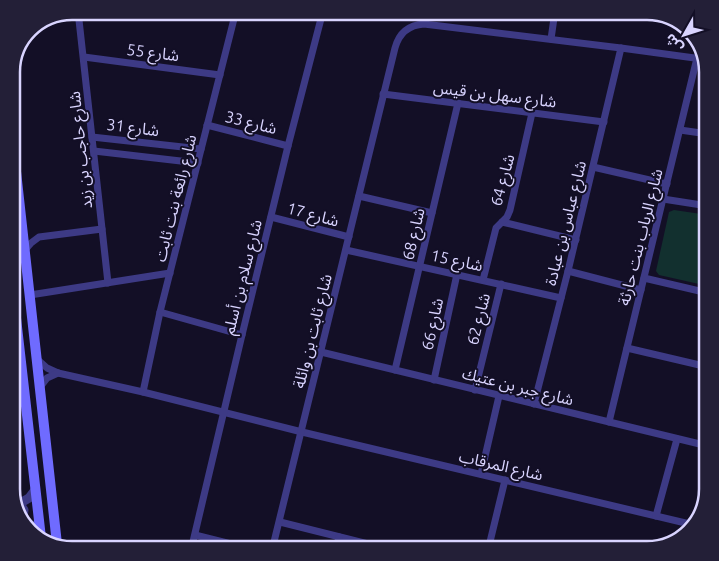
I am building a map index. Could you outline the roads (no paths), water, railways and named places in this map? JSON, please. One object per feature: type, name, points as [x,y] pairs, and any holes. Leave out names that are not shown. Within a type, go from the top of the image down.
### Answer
[{"type":"main road","points":[[20,209],[56,538]]},
{"type":"main road","points":[[20,355],[39,530]]},
{"type":"street","name":"شارع حاجب بن زيد","points":[[80,20],[108,283]]},
{"type":"street","name":"شارع رائعة بنت ثابت","points":[[143,392],[160,312],[234,20]]},
{"type":"street","name":"شارع سلام بن أسلم","points":[[194,541],[288,146],[321,20]]},
{"type":"street","points":[[551,39],[554,20]]},
{"type":"street","points":[[349,237],[395,48],[399,38],[410,28],[419,24],[429,24],[697,58]]},
{"type":"street","name":"شارع عباس بن عبادة","points":[[534,404],[576,240],[621,48]]},
{"type":"street","name":"شارع 55","points":[[84,57],[220,74]]},
{"type":"street","name":"شارع الرباب بنت حارثة","points":[[609,422],[680,130],[698,64]]},
{"type":"street","name":"شارع سهل بن قيس","points":[[384,94],[604,122]]},
{"type":"street","name":"شارع 68","points":[[395,370],[458,103]]},
{"type":"street","name":"شارع 64","points":[[483,280],[495,231],[507,217],[510,210],[532,113]]},
{"type":"street","name":"شارع 33","points":[[207,125],[288,146]]},
{"type":"street","points":[[680,130],[699,133]]},
{"type":"street","name":"شارع 31","points":[[92,136],[201,149]]},
{"type":"street","name":"شارع 31","points":[[94,151],[198,163]]},
{"type":"street","points":[[593,168],[667,184]]},
{"type":"street","points":[[359,196],[432,213]]},
{"type":"street","points":[[663,199],[699,205]]},
{"type":"street","name":"شارع 17","points":[[271,216],[349,237]]},
{"type":"street","points":[[502,222],[576,240]]},
{"type":"street","points":[[22,227],[38,237]]},
{"type":"street","points":[[25,250],[38,237],[102,229]]},
{"type":"street","name":"شارع ثابت بن وائلة","points":[[302,432],[349,237]]},
{"type":"street","name":"شارع 15","points":[[346,250],[561,298]]},
{"type":"street","points":[[568,270],[641,290]]},
{"type":"street","points":[[30,294],[170,273]]},
{"type":"street","name":"شارع 66","points":[[434,380],[457,274]]},
{"type":"street","points":[[644,278],[699,291]]},
{"type":"street","name":"شارع 62","points":[[475,390],[501,284]]},
{"type":"street","points":[[160,312],[242,335]]},
{"type":"street","points":[[627,348],[699,365]]},
{"type":"street","name":"شارع جبر بن عتيك","points":[[321,352],[699,444]]},
{"type":"street","points":[[37,359],[47,368],[58,373],[224,411]]},
{"type":"street","points":[[40,387],[47,378],[58,373]]},
{"type":"street","points":[[481,474],[500,396]]},
{"type":"street","name":"شارع المرقاب","points":[[224,411],[302,432],[686,523]]},
{"type":"street","points":[[275,541],[302,432]]},
{"type":"street","points":[[656,516],[677,439]]},
{"type":"street","points":[[490,541],[505,480]]},
{"type":"street","points":[[22,502],[35,490]]},
{"type":"street","points":[[280,522],[355,541]]},
{"type":"street","points":[[195,535],[219,541]]},
{"type":"street","points":[[338,541],[339,537]]}]
